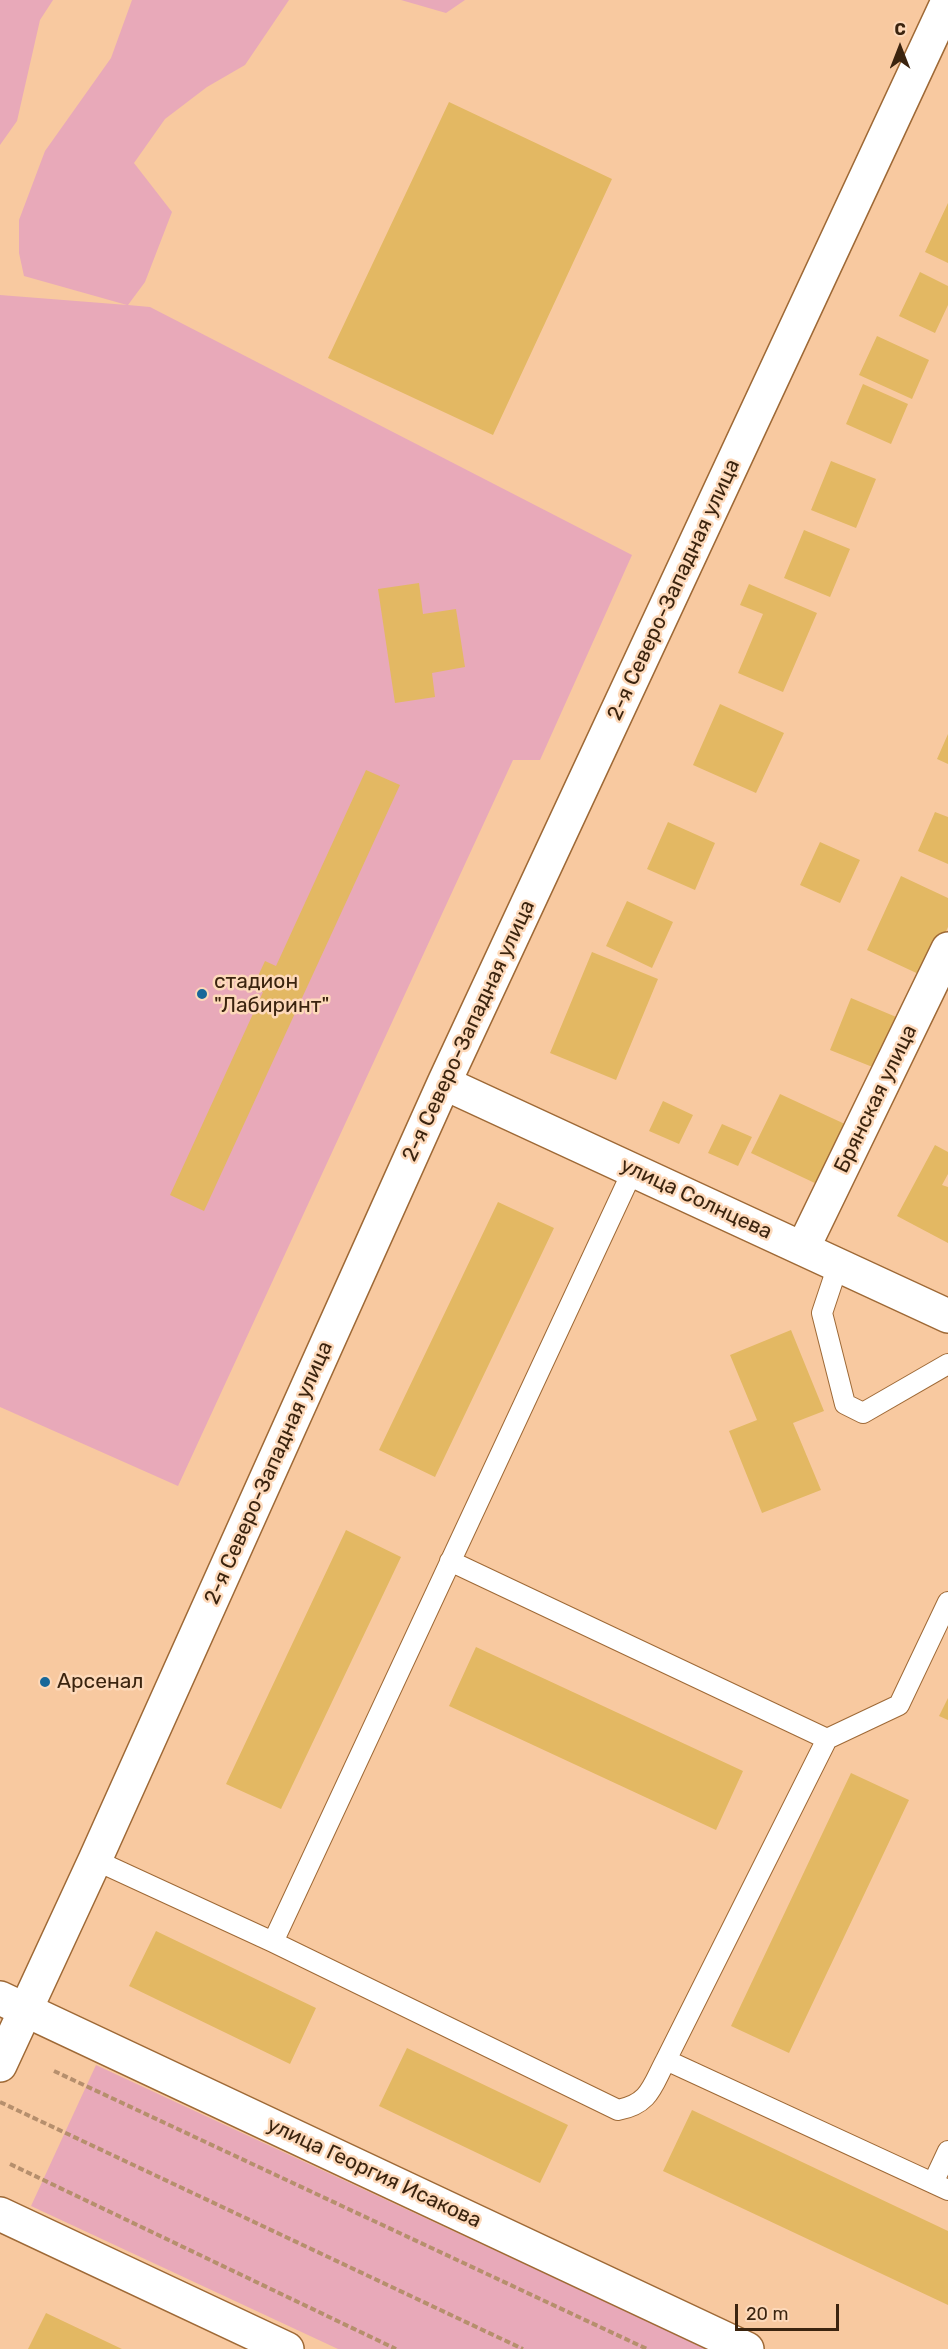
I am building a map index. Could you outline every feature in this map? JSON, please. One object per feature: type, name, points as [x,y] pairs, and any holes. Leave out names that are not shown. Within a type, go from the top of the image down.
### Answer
[{"type":"street","name":"2-я Северо-Западная улица","points":[[0,2065],[13,2004],[95,1860],[444,1083],[948,1]]},
{"type":"street","name":"Брянская улица","points":[[803,1248],[948,949]]},
{"type":"street","name":"улица Солнцева","points":[[444,1083],[948,1316]]},
{"type":"street","name":"улица Георгия Исакова","points":[[13,2004],[747,2349]]},
{"type":"street","points":[[0,2214],[288,2349]]},
{"type":"lane","points":[[273,1942],[633,1170]]},
{"type":"lane","points":[[838,1265],[822,1314],[845,1404],[863,1413],[948,1364]]},
{"type":"lane","points":[[450,1562],[827,1739]]},
{"type":"lane","points":[[95,1860],[273,1942],[618,2110],[633,2107],[646,2098],[827,1739],[899,1705],[948,1602]]},
{"type":"lane","points":[[666,2060],[940,2187],[948,2151]]},
{"type":"path","points":[[54,2071],[647,2349]]},
{"type":"path","points":[[0,2102],[524,2349]]},
{"type":"path","points":[[10,2164],[396,2349]]},
{"type":"shaded area","points":[[0,0],[53,0],[40,20],[17,121],[0,145]]},
{"type":"shaded area","name":"стадион \"Лабиринт\"","points":[[132,0],[289,0],[245,65],[207,87],[165,119],[134,163],[172,212],[145,282],[128,305],[150,307],[632,555],[540,760],[513,760],[178,1486],[0,1407],[0,295],[127,305],[24,276],[19,253],[19,220],[45,151],[111,58]]},
{"type":"shaded area","points":[[401,0],[465,0],[446,13]]},
{"type":"shaded area","points":[[96,2065],[707,2349],[338,2349],[31,2206]]},
{"type":"building","points":[[449,102],[612,179],[493,435],[328,358]]},
{"type":"building","points":[[948,203],[948,263],[925,252]]},
{"type":"building","points":[[920,272],[948,286],[948,305],[935,333],[899,316]]},
{"type":"building","points":[[877,336],[929,360],[912,399],[859,375]]},
{"type":"building","points":[[863,384],[908,404],[891,444],[846,424]]},
{"type":"building","points":[[831,461],[876,479],[856,528],[811,510]]},
{"type":"building","points":[[804,530],[850,549],[830,597],[784,578]]},
{"type":"building","points":[[419,583],[423,614],[456,609],[465,667],[432,673],[435,697],[395,703],[378,589]]},
{"type":"building","points":[[749,584],[817,613],[783,692],[738,673],[763,614],[740,605]]},
{"type":"building","points":[[720,704],[784,733],[756,793],[693,765]]},
{"type":"building","points":[[948,734],[948,764],[937,759]]},
{"type":"building","points":[[366,770],[400,785],[204,1211],[170,1195],[263,992],[253,987],[265,961],[276,966]]},
{"type":"building","points":[[935,812],[948,817],[948,864],[918,851]]},
{"type":"building","points":[[668,822],[715,843],[695,890],[647,869]]},
{"type":"building","points":[[820,842],[860,860],[840,903],[800,885]]},
{"type":"building","points":[[901,876],[948,898],[948,927],[925,977],[867,950]]},
{"type":"building","points":[[627,901],[673,922],[652,968],[606,946]]},
{"type":"building","points":[[592,952],[658,979],[616,1080],[550,1053]]},
{"type":"building","points":[[851,998],[901,1019],[880,1070],[830,1050]]},
{"type":"building","points":[[780,1094],[847,1125],[819,1185],[751,1153]]},
{"type":"building","points":[[663,1101],[693,1115],[679,1144],[649,1131]]},
{"type":"building","points":[[722,1124],[752,1137],[738,1166],[708,1153]]},
{"type":"building","points":[[935,1145],[948,1152],[948,1174],[942,1185],[948,1187],[948,1243],[897,1216]]},
{"type":"building","points":[[498,1202],[554,1228],[435,1477],[379,1450]]},
{"type":"building","points":[[791,1330],[824,1411],[793,1423],[821,1490],[762,1513],[729,1431],[757,1420],[730,1355]]},
{"type":"building","points":[[346,1530],[401,1557],[281,1809],[226,1784]]},
{"type":"building","points":[[476,1647],[743,1771],[716,1830],[449,1706]]},
{"type":"building","points":[[948,1698],[948,1720],[939,1716]]},
{"type":"building","points":[[851,1773],[909,1800],[789,2053],[731,2026]]},
{"type":"building","points":[[156,1931],[316,2008],[290,2064],[129,1986]]},
{"type":"building","points":[[407,2048],[568,2125],[540,2183],[379,2106]]},
{"type":"building","points":[[692,2110],[948,2231],[948,2305],[663,2171]]},
{"type":"building","points":[[46,2313],[122,2349],[28,2349]]},
{"type":"place","name":"стадион \"Лабиринт\"","points":[[202,994]]},
{"type":"place","name":"Арсенал","points":[[45,1682]]}]
